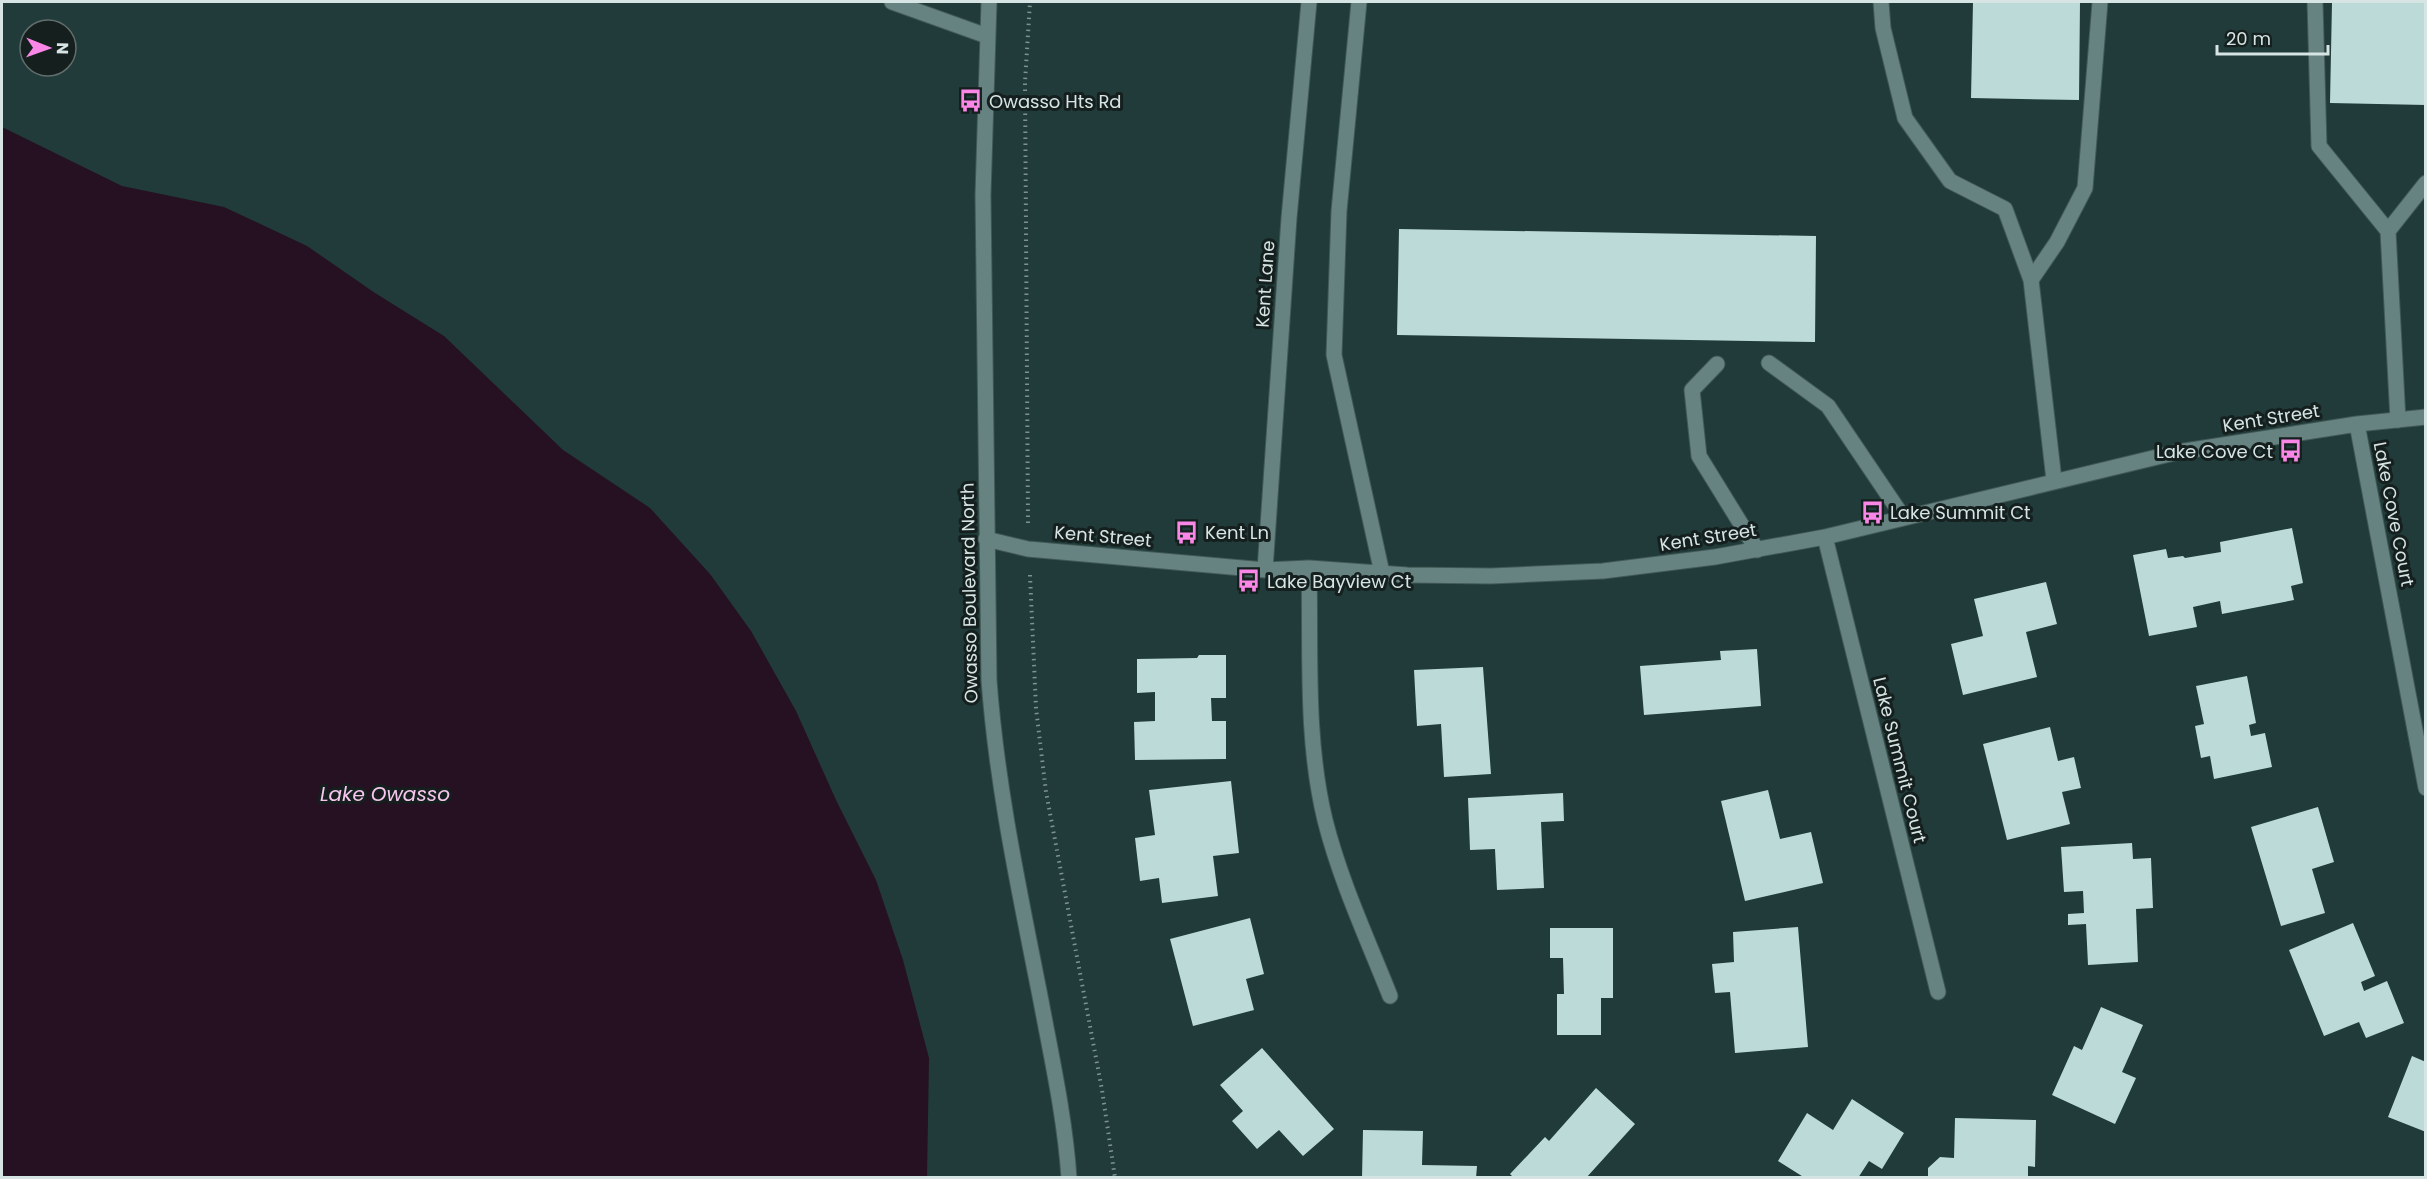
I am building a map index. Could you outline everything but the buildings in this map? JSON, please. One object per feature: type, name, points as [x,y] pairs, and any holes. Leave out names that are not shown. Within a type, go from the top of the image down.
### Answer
[{"type":"street","points":[[892,2],[987,36]]},
{"type":"street","name":"Owasso Boulevard North","points":[[989,2],[983,195],[989,680],[994,747],[1004,814],[1060,1100],[1069,1178]]},
{"type":"street","name":"Kent Lane","points":[[1264,570],[1289,218],[1309,2]]},
{"type":"street","points":[[1359,2],[1340,211],[1335,355],[1382,573]]},
{"type":"street","points":[[1881,2],[1882,28],[1905,118],[1950,181],[2005,209],[2031,280],[2054,480]]},
{"type":"street","points":[[2031,280],[2057,242],[2085,188],[2100,2]]},
{"type":"street","points":[[2314,2],[2319,146],[2388,231],[2398,420]]},
{"type":"street","points":[[2388,231],[2426,183]]},
{"type":"street","points":[[1769,363],[1828,406],[1903,517]]},
{"type":"street","points":[[1717,364],[1692,390],[1699,456],[1757,550]]},
{"type":"street","name":"Kent Street","points":[[986,539],[1028,549],[1264,570],[1309,568],[1491,576],[1604,571],[1757,550],[1825,537],[2054,480],[2178,452],[2357,424],[2426,417]]},
{"type":"street","name":"Lake Cove Court","points":[[2357,424],[2426,788]]},
{"type":"street","name":"Lake Summit Court","points":[[1825,537],[1938,992]]},
{"type":"street","points":[[1309,568],[1312,716],[1315,761],[1325,820],[1344,879],[1390,996]]},
{"type":"path","points":[[1030,2],[1025,82],[1028,549],[1036,708],[1046,792],[1102,1090],[1115,1178]]},
{"type":"water","name":"Lake Owasso","points":[[2,127],[122,186],[224,207],[307,246],[375,293],[444,336],[563,450],[650,508],[710,574],[751,631],[796,711],[836,800],[876,880],[903,960],[929,1058],[927,1177],[2,1177]]},
{"type":"place","name":"Owasso Hts Rd","points":[[971,101]]},
{"type":"place","name":"Lake Cove Ct","points":[[2291,451]]},
{"type":"place","name":"Lake Summit Ct","points":[[1872,512]]},
{"type":"place","name":"Kent Ln","points":[[1187,532]]},
{"type":"place","name":"Lake Bayview Ct","points":[[1249,581]]}]
